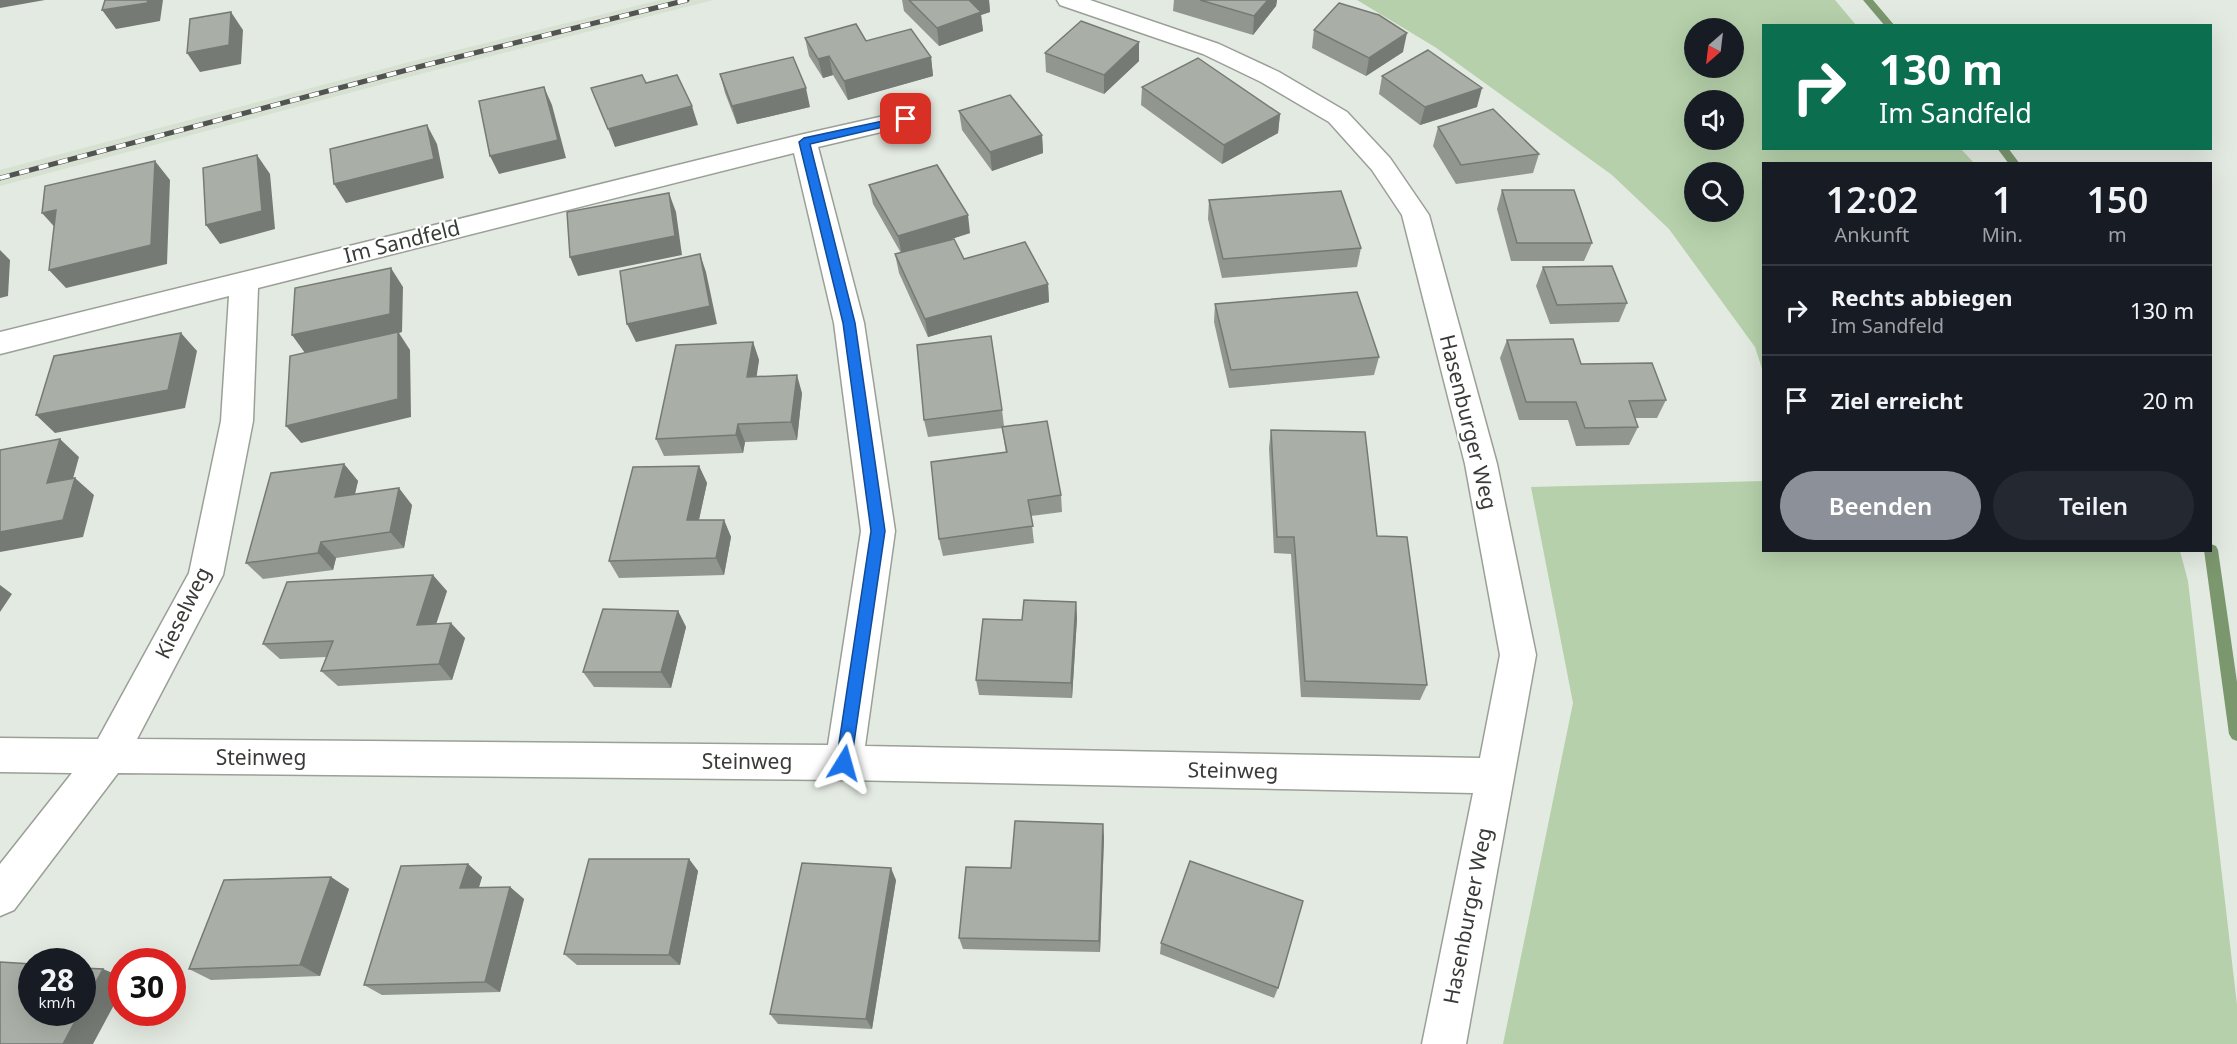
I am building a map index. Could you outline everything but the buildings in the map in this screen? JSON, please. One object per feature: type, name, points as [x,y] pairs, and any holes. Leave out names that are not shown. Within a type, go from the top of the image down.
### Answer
[{"type":"street","name":"Hasenburger Weg","points":[[1068,0],[1211,49],[1270,77],[1338,117],[1381,164],[1415,215],[1480,464],[1518,655],[1444,1044]]},
{"type":"street","name":"Im Sandfeld","points":[[0,343],[804,142],[906,119]]},
{"type":"street","points":[[804,142],[849,323],[878,531],[844,763]]},
{"type":"street","name":"Kieselweg","points":[[0,896],[108,757],[206,575],[237,421],[244,283]]},
{"type":"street","name":"Steinweg","points":[[0,755],[844,763],[1495,776]]},
{"type":"shaded area","points":[[660,0],[714,0],[424,73],[0,186],[0,170],[421,59]]},
{"type":"green space","points":[[1357,0],[1835,0],[1855,24],[1762,24],[1762,150],[1962,150],[1973,162],[1762,162],[1762,369],[1755,347],[1669,229],[1612,175],[1435,47]]},
{"type":"green space","points":[[1762,481],[1762,552],[2180,552],[2188,581],[2237,1005],[2237,1044],[1503,1044],[1573,703],[1531,487]]},
{"type":"waterway","points":[[1868,0],[1889,24]]},
{"type":"waterway","points":[[2004,150],[2013,162]]},
{"type":"waterway","points":[[2211,552],[2237,734]]},
{"type":"railway","points":[[0,178],[422,66],[687,0]]},
{"type":"route","points":[[844,763],[878,531],[849,323],[804,142],[906,119]]}]
